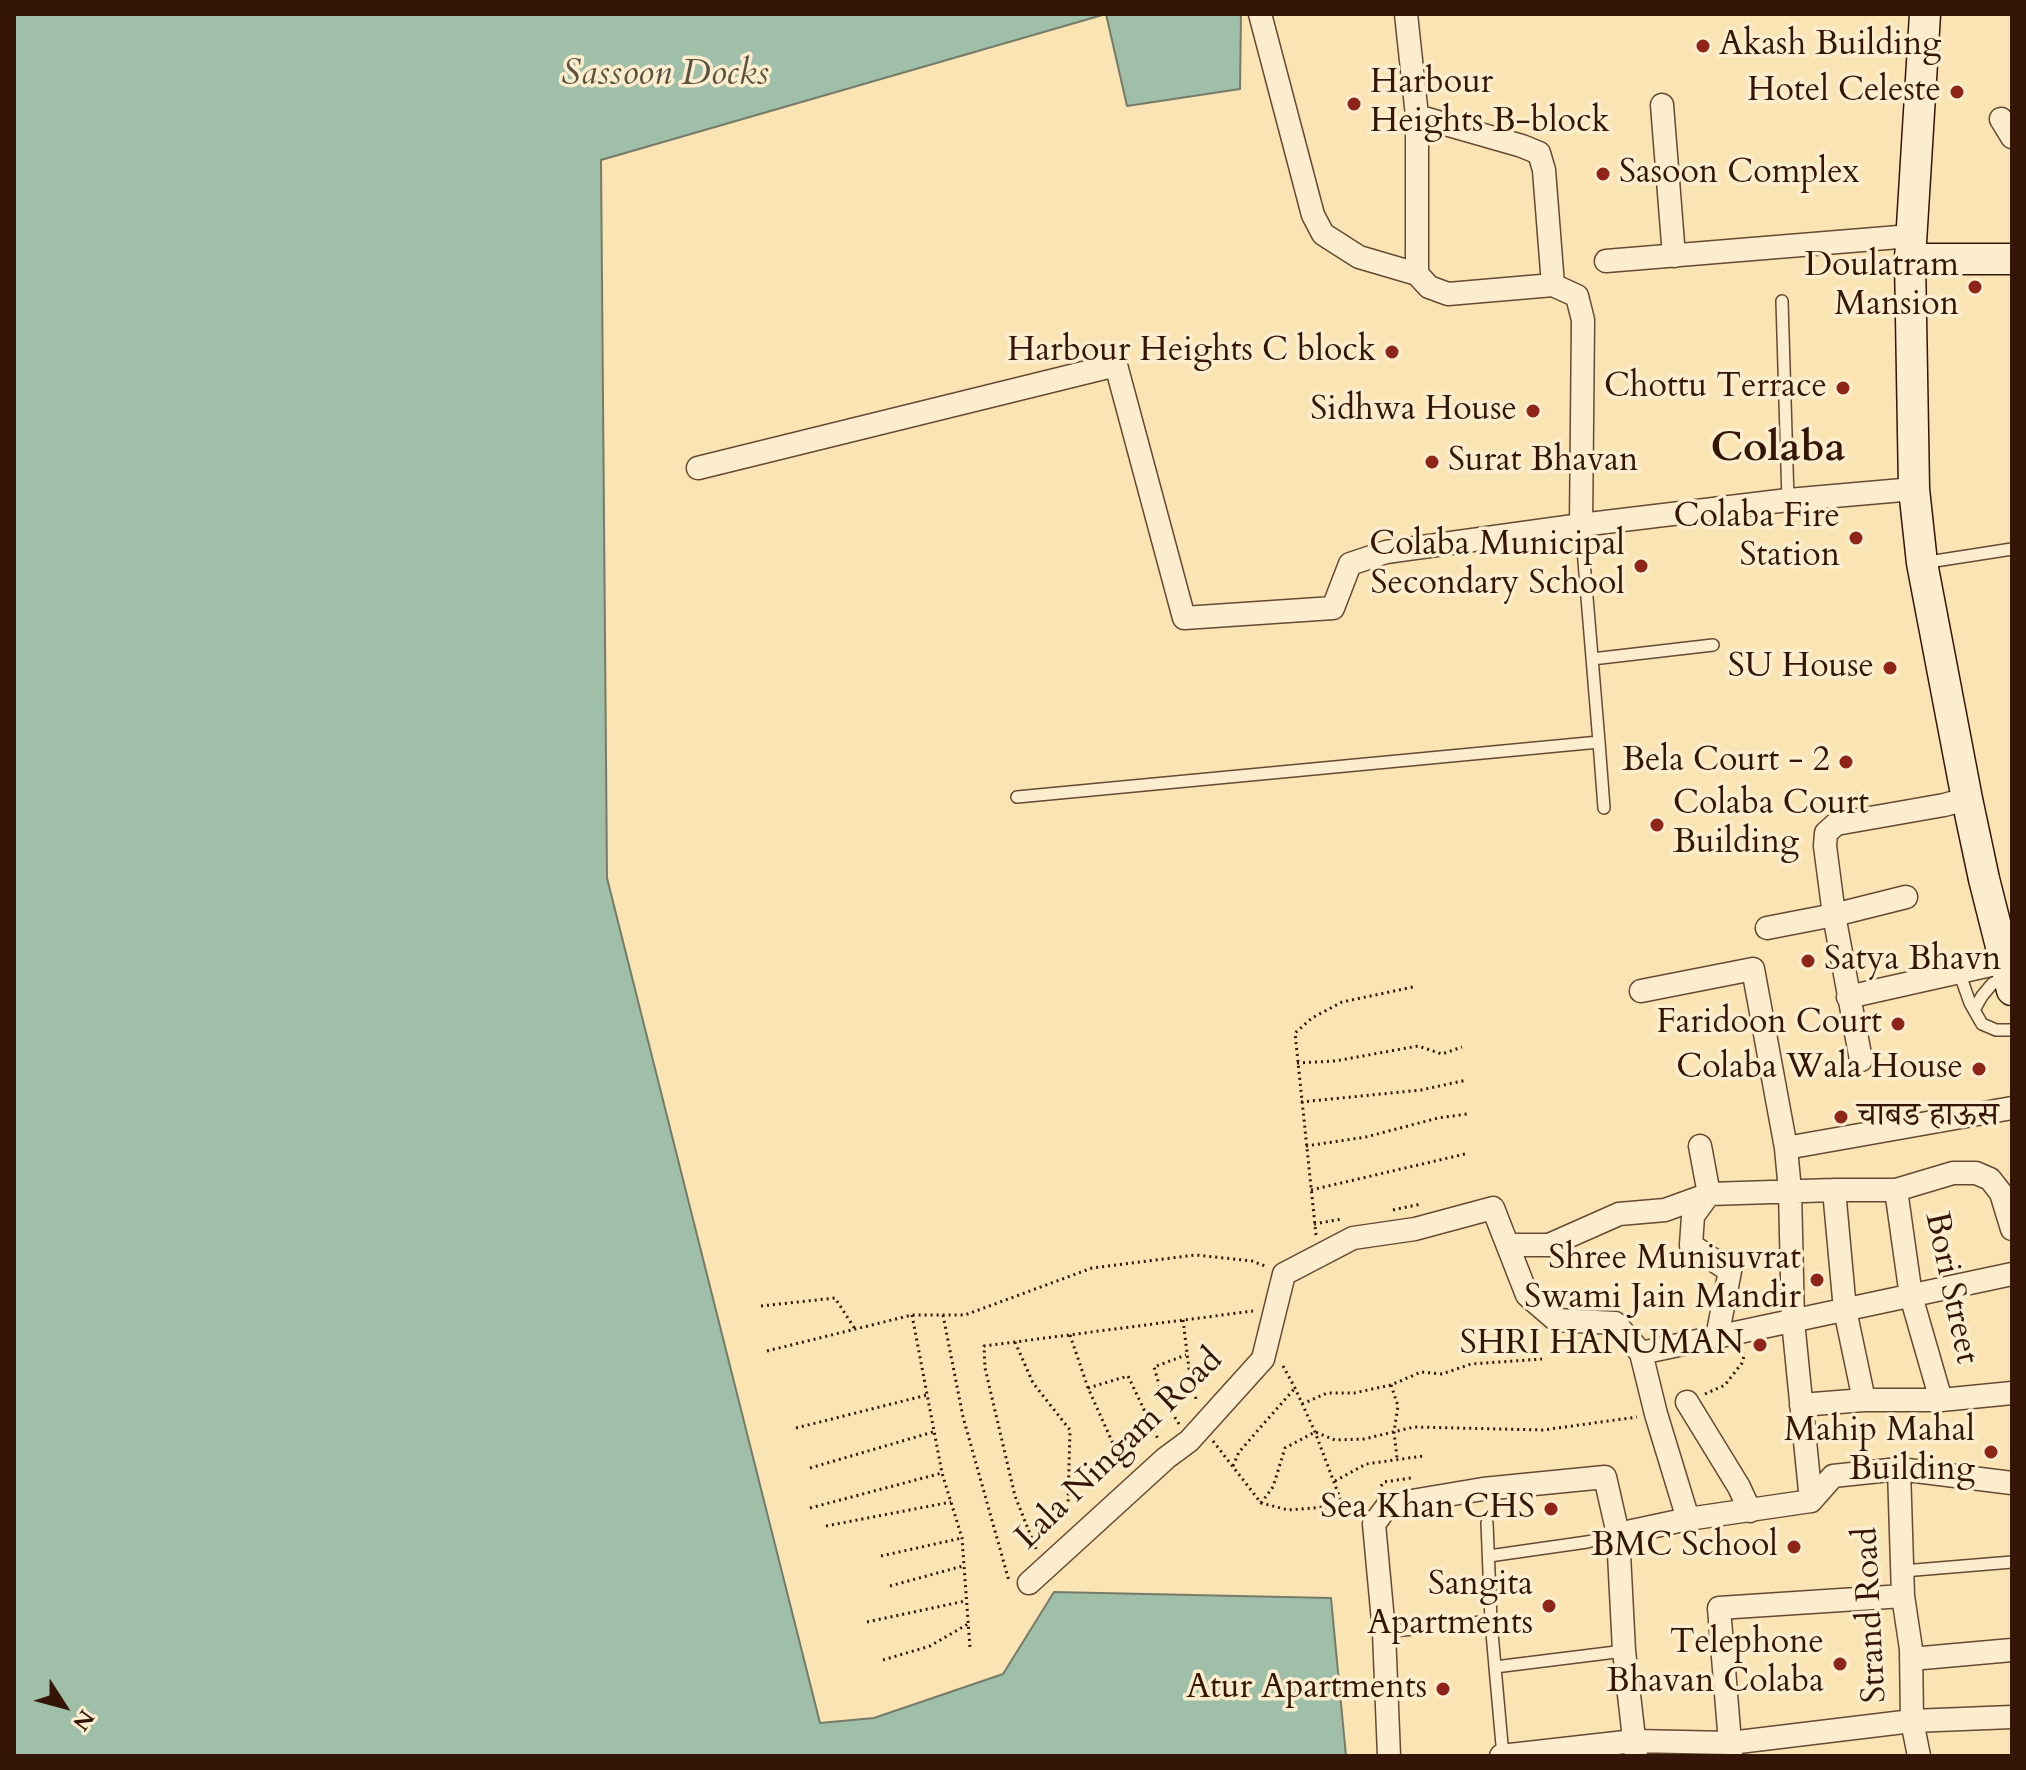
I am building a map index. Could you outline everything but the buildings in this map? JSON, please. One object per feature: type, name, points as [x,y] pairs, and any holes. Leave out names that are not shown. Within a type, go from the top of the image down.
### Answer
[{"type":"main road","points":[[1924,15],[1910,247],[1914,489],[1922,563],[1967,799],[2008,975]]},
{"type":"main road","points":[[1910,247],[2012,259]]},
{"type":"street","points":[[1260,14],[1313,215],[1323,234],[1359,257],[1417,274],[1429,287],[1448,294],[1553,285],[1577,296],[1583,320],[1581,525]]},
{"type":"street","points":[[1406,14],[1417,116],[1417,274]]},
{"type":"street","points":[[1662,105],[1674,256]]},
{"type":"street","points":[[1417,116],[1539,153],[1544,170],[1553,285]]},
{"type":"street","points":[[1606,261],[1910,247]]},
{"type":"street","points":[[698,468],[1116,365],[1184,618],[1333,608],[1350,564],[1386,552],[1788,500],[1914,489]]},
{"type":"street","points":[[1861,1060],[1834,915],[1826,833],[1836,824],[1967,799]]},
{"type":"street","points":[[1767,928],[1906,897]]},
{"type":"street","points":[[1641,991],[1753,969],[1786,1148],[1793,1321],[1811,1501]]},
{"type":"street","points":[[1848,997],[1959,972],[2008,975]]},
{"type":"street","points":[[1786,1148],[2012,1108]]},
{"type":"street","points":[[1700,1146],[1709,1194],[1693,1216],[1691,1245],[1730,1271],[1717,1337]]},
{"type":"street","points":[[1508,1245],[1549,1245],[1619,1214],[1665,1210],[1709,1194],[1896,1190],[1953,1173],[1976,1173],[1990,1179],[2001,1193],[2012,1229]]},
{"type":"street","points":[[1834,1190],[1845,1310],[1864,1400]]},
{"type":"street","name":"Bori Street","points":[[1896,1190],[1911,1296],[1941,1400]]},
{"type":"street","points":[[1284,1274],[1353,1238],[1415,1229],[1493,1208],[1527,1295],[1556,1320],[1615,1323],[1641,1353],[1688,1519]]},
{"type":"street","name":"Lala Ningam Road","points":[[1020,1586],[1201,1429],[1263,1359],[1284,1274]]},
{"type":"street","points":[[1641,1353],[2012,1274]]},
{"type":"street","points":[[1801,1405],[1864,1400],[1941,1400],[2012,1393]]},
{"type":"street","points":[[1687,1402],[1739,1487],[1750,1511]]},
{"type":"street","points":[[1618,1534],[1688,1519],[1811,1501],[1833,1476],[1899,1469],[2012,1483]]},
{"type":"street","name":"Strand Road","points":[[1899,1469],[1903,1596],[1911,1659],[1913,1727],[1919,1756]]},
{"type":"street","points":[[1389,1756],[1384,1632],[1370,1514],[1388,1505],[1482,1480],[1605,1477],[1618,1534],[1624,1651],[1635,1749]]},
{"type":"street","points":[[1731,1749],[1719,1608],[1903,1596]]},
{"type":"street","points":[[1911,1659],[2012,1650]]},
{"type":"street","points":[[1502,1756],[1635,1749],[1731,1749],[1913,1727],[1933,1728],[2012,1720]]},
{"type":"lane","points":[[1782,301],[1788,500]]},
{"type":"lane","points":[[1581,525],[1604,808]]},
{"type":"lane","points":[[1922,563],[2012,549]]},
{"type":"lane","points":[[1592,659],[1713,645]]},
{"type":"lane","points":[[1017,797],[1599,742]]},
{"type":"lane","points":[[1959,972],[1970,1003],[1982,1024],[1996,1030],[2012,1030]]},
{"type":"lane","points":[[1974,1010],[1992,984],[2008,975]]},
{"type":"lane","points":[[1487,1523],[1502,1756]]},
{"type":"lane","points":[[1489,1556],[1587,1542],[1618,1534]]},
{"type":"lane","points":[[1903,1571],[2012,1562]]},
{"type":"lane","points":[[1384,1632],[1491,1621]]},
{"type":"lane","points":[[1495,1667],[1624,1651]]},
{"type":"path","points":[[1318,1256],[1295,1033],[1312,1018],[1342,1002],[1413,987]]},
{"type":"path","points":[[1297,1063],[1335,1061],[1418,1046],[1442,1054],[1462,1047]]},
{"type":"path","points":[[1301,1102],[1421,1090],[1467,1080]]},
{"type":"path","points":[[1306,1146],[1366,1137],[1438,1118],[1467,1114]]},
{"type":"path","points":[[1311,1190],[1465,1154]]},
{"type":"path","points":[[767,1351],[912,1315],[965,1315],[1092,1268],[1196,1255],[1252,1261],[1284,1274]]},
{"type":"path","points":[[761,1306],[835,1298],[855,1329]]},
{"type":"path","points":[[1037,1553],[1015,1496],[985,1368],[984,1346],[1275,1309]]},
{"type":"path","points":[[912,1315],[942,1473],[962,1538],[970,1648]]},
{"type":"path","points":[[943,1315],[963,1417],[1020,1586]]},
{"type":"path","points":[[1183,1320],[1186,1355],[1201,1429]]},
{"type":"path","points":[[1687,1402],[1725,1385],[1742,1363],[1752,1330]]},
{"type":"path","points":[[1070,1335],[1088,1388],[1134,1487]]},
{"type":"path","points":[[1268,1340],[1315,1432],[1343,1506]]},
{"type":"path","points":[[1015,1342],[1033,1383],[1070,1430],[1068,1505]]},
{"type":"path","points":[[1186,1355],[1154,1367],[1163,1398],[1201,1429],[1261,1503],[1288,1510],[1343,1506],[1370,1514]]},
{"type":"path","points":[[1302,1404],[1327,1393],[1354,1393],[1391,1385],[1421,1372],[1442,1374],[1471,1364],[1542,1359]]},
{"type":"path","points":[[1088,1388],[1128,1376],[1166,1458]]},
{"type":"path","points":[[1391,1385],[1398,1406],[1394,1432],[1397,1458]]},
{"type":"path","points":[[1233,1466],[1239,1452],[1295,1388]]},
{"type":"path","points":[[796,1428],[927,1395]]},
{"type":"path","points":[[1261,1503],[1273,1487],[1285,1448],[1315,1432],[1335,1440],[1364,1439],[1414,1427],[1543,1430],[1656,1414]]},
{"type":"path","points":[[810,1468],[933,1432]]},
{"type":"path","points":[[1334,1482],[1366,1464],[1423,1456]]},
{"type":"path","points":[[810,1508],[942,1473]]},
{"type":"path","points":[[1375,1493],[1384,1482],[1412,1478]]},
{"type":"path","points":[[826,1526],[951,1502]]},
{"type":"path","points":[[881,1556],[962,1538]]},
{"type":"path","points":[[890,1586],[964,1566]]},
{"type":"path","points":[[867,1622],[966,1601]]},
{"type":"path","points":[[883,1660],[930,1646],[968,1624]]},
{"type":"water","name":"Sassoon Docks","points":[[14,14],[1106,14],[601,160],[607,878],[820,1723],[874,1718],[1003,1674],[1054,1592],[1331,1598],[1346,1756],[14,1756]]},
{"type":"water","points":[[1106,14],[1241,14],[1240,89],[1127,106]]},
{"type":"place","name":"Akash Building","points":[[1703,46]]},
{"type":"place","name":"Hotel Celeste","points":[[1957,92]]},
{"type":"place","name":"Harbour Heights B-block","points":[[1354,104]]},
{"type":"place","name":"Sasoon Complex","points":[[1603,174]]},
{"type":"place","name":"Doulatram Mansion","points":[[1975,287]]},
{"type":"place","name":"Harbour Heights C block","points":[[1392,352]]},
{"type":"place","name":"Chottu Terrace","points":[[1843,388]]},
{"type":"place","name":"Sidhwa House","points":[[1533,411]]},
{"type":"place","name":"Surat Bhavan","points":[[1432,462]]},
{"type":"place","name":"Colaba Fire Station","points":[[1856,538]]},
{"type":"place","name":"Colaba Municipal Secondary School","points":[[1641,566]]},
{"type":"place","name":"SU House","points":[[1890,668]]},
{"type":"place","name":"Bela Court - 2","points":[[1846,762]]},
{"type":"place","name":"Colaba Court Building","points":[[1657,825]]},
{"type":"place","name":"Satya Bhavn","points":[[1808,961]]},
{"type":"place","name":"Faridoon Court","points":[[1898,1024]]},
{"type":"place","name":"Colaba Wala House","points":[[1979,1069]]},
{"type":"place","name":"चाबड हाऊस","points":[[1841,1117]]},
{"type":"place","name":"Shree Munisuvrat Swami Jain Mandir","points":[[1817,1280]]},
{"type":"place","name":"SHRI HANUMAN","points":[[1760,1345]]},
{"type":"place","name":"Mahip Mahal Building","points":[[1991,1452]]},
{"type":"place","name":"Sea Khan CHS","points":[[1551,1509]]},
{"type":"place","name":"BMC School","points":[[1794,1547]]},
{"type":"place","name":"Sangita Apartments","points":[[1549,1606]]},
{"type":"place","name":"Telephone Bhavan Colaba","points":[[1840,1664]]},
{"type":"place","name":"Atur Apartments","points":[[1443,1689]]},
{"type":"district","name":"Colaba","points":[[1778,450]]}]
